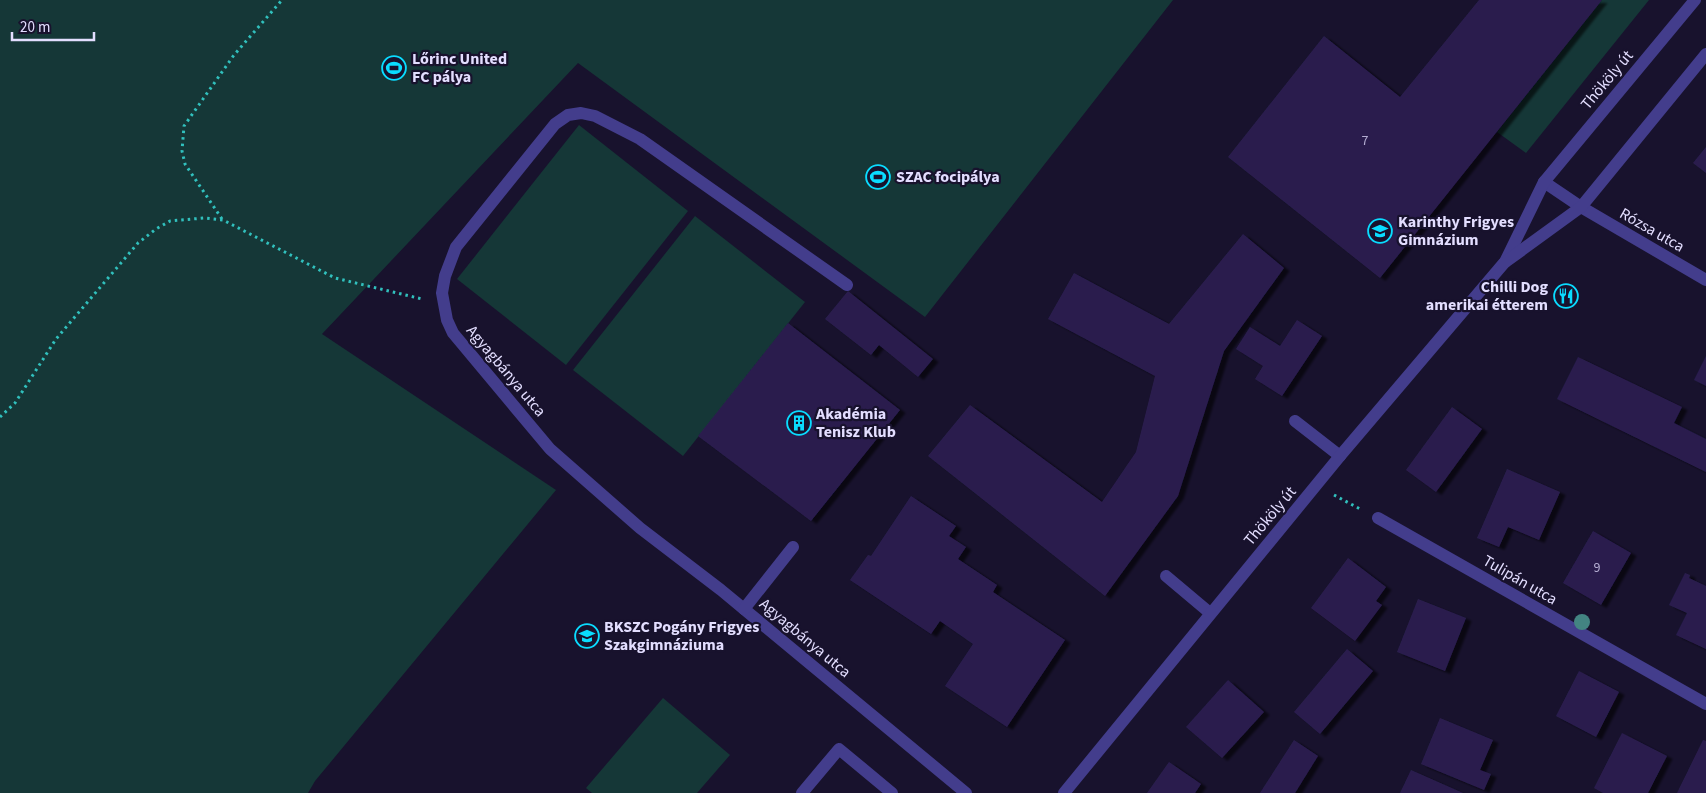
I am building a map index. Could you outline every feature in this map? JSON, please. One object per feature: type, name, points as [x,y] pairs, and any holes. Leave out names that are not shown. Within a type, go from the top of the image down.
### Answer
[{"type":"street","name":"Thököly út","points":[[1504,263],[1544,182],[1695,0]]},
{"type":"street","name":"Thököly út","points":[[1065,793],[1340,456],[1504,263],[1581,207],[1706,54]]},
{"type":"street","name":"Agyagbánya utca","points":[[847,285],[640,139],[595,116],[581,113],[568,115],[555,124],[456,246],[445,276],[442,293],[447,320],[453,333],[550,449],[640,528],[744,609],[966,793]]},
{"type":"street","points":[[1544,182],[1581,207]]},
{"type":"street","name":"Rózsa utca","points":[[1581,207],[1706,280]]},
{"type":"street","points":[[1295,421],[1340,456]]},
{"type":"street","name":"Tulipán utca","points":[[1378,518],[1706,704]]},
{"type":"street","points":[[744,609],[793,547]]},
{"type":"street","points":[[1166,576],[1210,613]]},
{"type":"street","points":[[802,793],[839,749],[892,793]]},
{"type":"path","points":[[223,220],[185,164],[182,151],[184,126],[234,55],[282,0]]},
{"type":"path","points":[[0,417],[15,403],[56,339],[138,243],[170,221],[185,218],[223,220],[335,278],[444,304]]},
{"type":"path","points":[[1316,486],[1378,518]]},
{"type":"green space","points":[[0,0],[1173,0],[925,317],[578,63],[322,334],[556,490],[315,781],[308,793],[0,793]]},
{"type":"green space","points":[[1602,0],[1649,0],[1526,153],[1497,132]]},
{"type":"green space","points":[[579,125],[688,211],[566,365],[457,279]]},
{"type":"green space","points":[[695,216],[805,302],[683,456],[573,370]]},
{"type":"green space","points":[[663,698],[730,755],[697,793],[592,793],[586,788]]},
{"type":"building","points":[[1479,0],[1602,0],[1380,278],[1228,157],[1324,36],[1400,97]]},
{"type":"building","points":[[1706,147],[1706,173],[1693,163]]},
{"type":"building","points":[[1243,234],[1284,268],[1224,351],[1178,496],[1105,596],[928,456],[970,405],[1102,502],[1136,452],[1155,376],[1048,319],[1074,273],[1169,324]]},
{"type":"building","points":[[848,291],[933,359],[918,377],[879,345],[871,355],[825,319]]},
{"type":"building","points":[[1297,320],[1322,336],[1282,396],[1255,379],[1263,366],[1236,349],[1250,327],[1280,346]]},
{"type":"building","name":"Akadémia Tenisz Klub","points":[[788,323],[900,410],[811,521],[698,436]]},
{"type":"building","points":[[1706,356],[1706,386],[1694,380]]},
{"type":"building","points":[[1578,357],[1682,407],[1674,423],[1706,439],[1706,472],[1557,399]]},
{"type":"building","points":[[1452,407],[1482,429],[1436,492],[1406,470]]},
{"type":"building","points":[[1507,469],[1560,492],[1539,540],[1508,527],[1499,547],[1477,538]]},
{"type":"building","points":[[911,496],[956,526],[949,536],[966,547],[958,559],[997,585],[993,592],[1065,640],[1007,727],[945,686],[973,644],[940,621],[931,634],[850,580],[868,555],[871,556]]},
{"type":"building","points":[[1593,531],[1631,553],[1601,605],[1563,583]]},
{"type":"building","points":[[1348,558],[1386,587],[1376,601],[1382,605],[1355,641],[1311,608]]},
{"type":"building","points":[[1685,573],[1690,575],[1689,578],[1706,586],[1706,649],[1676,635],[1687,613],[1669,605]]},
{"type":"building","points":[[1418,599],[1466,618],[1445,671],[1397,652]]},
{"type":"building","points":[[1347,649],[1373,671],[1320,734],[1294,712]]},
{"type":"building","points":[[1579,671],[1619,692],[1596,737],[1556,716]]},
{"type":"building","points":[[1228,680],[1264,712],[1222,758],[1186,727]]},
{"type":"building","points":[[1440,718],[1493,740],[1480,770],[1491,774],[1484,790],[1421,764]]},
{"type":"building","points":[[1622,733],[1667,756],[1648,793],[1603,793],[1594,788]]},
{"type":"building","points":[[1294,740],[1318,756],[1295,793],[1260,793]]},
{"type":"building","points":[[1703,740],[1706,741],[1706,793],[1677,793]]},
{"type":"building","points":[[1169,762],[1201,784],[1195,793],[1147,793]]},
{"type":"building","points":[[1411,770],[1463,793],[1400,793]]},
{"type":"place","name":"Lőrinc United FC pálya","points":[[394,68]]},
{"type":"place","name":"SZAC focipálya","points":[[878,177]]},
{"type":"place","name":"Karinthy Frigyes Gimnázium","points":[[1380,231]]},
{"type":"place","name":"Chilli Dog amerikai étterem","points":[[1566,296]]},
{"type":"place","name":"Akadémia Tenisz Klub","points":[[799,423]]},
{"type":"place","name":"BKSZC Pogány Frigyes Szakgimnáziuma","points":[[587,636]]}]
